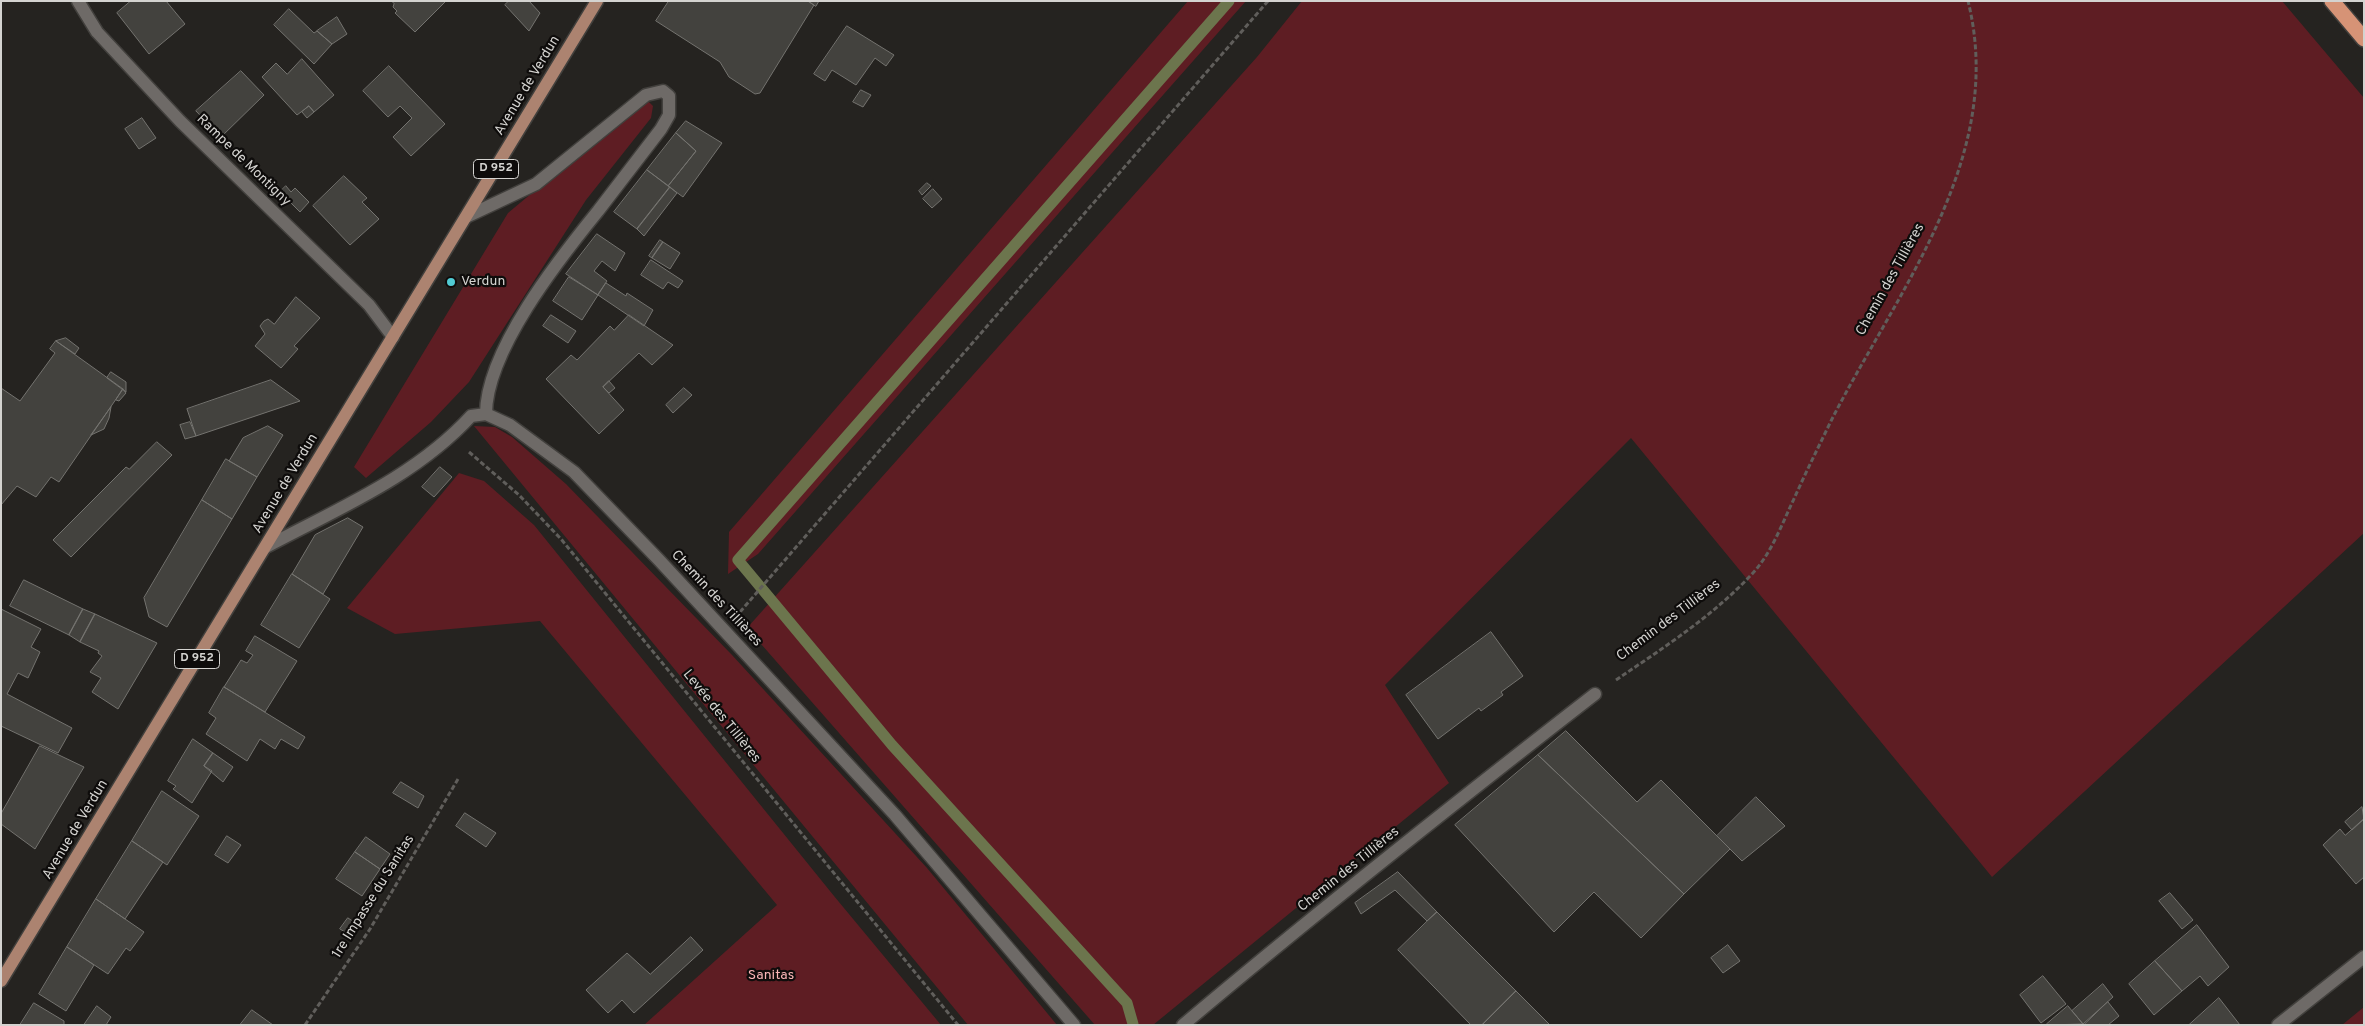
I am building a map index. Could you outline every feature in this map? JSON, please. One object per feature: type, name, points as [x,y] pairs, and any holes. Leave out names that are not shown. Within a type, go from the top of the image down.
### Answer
[{"type":"highway","points":[[2332,1],[2364,39]]},
{"type":"main road","name":"Avenue de Verdun","points":[[1,981],[597,1]]},
{"type":"street","name":"Rampe de Montigny","points":[[78,1],[97,32],[180,121],[370,305],[393,337]]},
{"type":"street","points":[[266,547],[383,486],[452,436],[471,416],[486,414],[487,396],[500,357],[538,288],[571,242],[661,129],[669,115],[669,96],[663,91],[646,94],[536,184],[468,216]]},
{"type":"street","name":"Chemin des Tillières","points":[[486,414],[510,425],[574,472],[653,554],[894,814],[1074,1025]]},
{"type":"street","name":"Chemin des Tillières","points":[[1183,1025],[1264,956],[1595,694]]},
{"type":"street","points":[[2278,1025],[2364,957]]},
{"type":"path","points":[[745,606],[1268,1]]},
{"type":"path","name":"Chemin des Tillières","points":[[1595,694],[1718,607],[1753,573],[1773,544],[1821,440],[1936,228],[1958,178],[1970,136],[1975,93],[1976,52],[1968,1]]},
{"type":"path","name":"Levée des Tillières","points":[[452,436],[519,496],[561,540],[958,1025]]},
{"type":"path","name":"1re Impasse du Sanitas","points":[[305,1025],[370,929],[458,779]]},
{"type":"green space","points":[[1188,1],[1246,1],[758,554],[728,574],[729,532]]},
{"type":"green space","points":[[1302,1],[2282,1],[2364,98],[2364,533],[1992,877],[1631,438],[1385,685],[1449,783],[1153,1025],[1095,1025],[747,628],[1257,57]]},
{"type":"green space","points":[[648,101],[653,106],[651,118],[586,200],[469,382],[431,422],[366,478],[354,467],[508,213],[641,102]]},
{"type":"green space","points":[[474,426],[495,427],[512,437],[566,484],[732,655],[927,868],[1057,1025],[968,1025]]},
{"type":"green space","name":"Sanitas","points":[[459,473],[484,481],[534,525],[834,896],[941,1025],[644,1025],[777,905],[540,621],[395,634],[347,608]]},
{"type":"green space","points":[[2364,1007],[2364,1025],[2342,1025]]},
{"type":"building","points":[[131,1],[166,1],[185,24],[149,54],[117,13]]},
{"type":"building","points":[[392,1],[446,1],[415,32],[395,13],[397,11],[393,7]]},
{"type":"building","points":[[509,1],[529,1],[540,13],[529,31],[505,5]]},
{"type":"building","points":[[669,1],[808,1],[814,5],[760,93],[755,94],[729,77],[720,62],[656,21]]},
{"type":"building","points":[[808,1],[819,1],[816,6]]},
{"type":"building","points":[[289,9],[314,33],[317,31],[332,44],[314,64],[274,25]]},
{"type":"building","points":[[337,17],[347,34],[332,44],[317,31]]},
{"type":"building","points":[[847,26],[894,55],[886,66],[875,58],[856,85],[832,70],[825,81],[814,74]]},
{"type":"building","points":[[302,59],[334,95],[314,112],[309,106],[297,115],[262,77],[276,63],[287,74]]},
{"type":"building","points":[[389,66],[445,124],[411,156],[393,137],[412,118],[400,106],[388,117],[363,91]]},
{"type":"building","points":[[241,71],[264,95],[221,137],[196,111]]},
{"type":"building","points":[[861,90],[871,95],[863,107],[853,102]]},
{"type":"building","points":[[309,106],[314,112],[307,118],[302,112]]},
{"type":"building","points":[[142,118],[156,138],[139,149],[125,129]]},
{"type":"building","points":[[686,121],[722,143],[683,197],[668,186],[696,151],[676,133]]},
{"type":"building","points":[[676,133],[696,151],[668,186],[647,170]]},
{"type":"building","points":[[647,170],[670,187],[637,229],[614,212]]},
{"type":"building","points":[[344,176],[367,198],[362,202],[379,219],[350,245],[313,206]]},
{"type":"building","points":[[927,183],[931,186],[922,195],[919,191]]},
{"type":"building","points":[[286,186],[291,192],[295,188],[309,202],[300,212],[280,192]]},
{"type":"building","points":[[670,187],[677,193],[644,236],[637,229]]},
{"type":"building","points":[[933,189],[942,199],[932,208],[923,199]]},
{"type":"building","points":[[597,234],[625,253],[615,271],[602,261],[594,271],[607,281],[598,295],[566,274]]},
{"type":"building","points":[[660,240],[663,242],[652,258],[649,256]]},
{"type":"building","points":[[663,242],[680,253],[670,269],[652,258]]},
{"type":"building","points":[[651,260],[683,281],[678,288],[668,282],[663,289],[641,275]]},
{"type":"building","points":[[569,277],[598,295],[582,320],[553,301]]},
{"type":"building","points":[[606,283],[626,296],[627,293],[653,310],[644,326],[598,295]]},
{"type":"building","points":[[296,297],[320,318],[294,346],[298,349],[281,368],[255,346],[265,334],[260,326],[264,321],[268,319],[274,324]]},
{"type":"building","points":[[551,315],[576,331],[568,343],[543,326]]},
{"type":"building","points":[[629,315],[673,345],[652,365],[639,353],[603,387],[624,410],[599,434],[546,379],[571,355],[577,360],[610,326],[614,330]]},
{"type":"building","points":[[66,338],[79,348],[75,354],[56,341]]},
{"type":"building","points":[[56,341],[123,389],[59,482],[51,477],[36,497],[17,486],[1,505],[1,388],[20,401],[55,353],[50,349]]},
{"type":"building","points":[[111,372],[126,382],[126,392],[107,378]]},
{"type":"building","points":[[271,380],[300,401],[196,436],[187,409]]},
{"type":"building","points":[[609,381],[615,388],[609,393],[603,387]]},
{"type":"building","points":[[684,388],[692,395],[673,413],[666,405]]},
{"type":"building","points":[[123,389],[126,393],[119,401],[116,400]]},
{"type":"building","points":[[111,407],[104,429],[91,435]]},
{"type":"building","points":[[190,422],[196,436],[185,439],[180,425]]},
{"type":"building","points":[[268,426],[283,435],[257,477],[229,461],[243,438]]},
{"type":"building","points":[[157,442],[172,455],[71,557],[53,540],[126,467],[129,469]]},
{"type":"building","points":[[226,459],[257,477],[232,519],[202,500]]},
{"type":"building","points":[[440,467],[452,477],[434,497],[422,487]]},
{"type":"building","points":[[202,500],[232,519],[167,627],[149,617],[144,598]]},
{"type":"building","points":[[348,518],[363,527],[323,594],[292,574],[315,535]]},
{"type":"building","points":[[292,574],[330,599],[299,648],[261,625]]},
{"type":"building","points":[[24,580],[83,609],[69,635],[10,606]]},
{"type":"building","points":[[1,609],[41,629],[31,647],[40,652],[28,678],[18,673],[7,694],[72,728],[58,753],[1,726]]},
{"type":"building","points":[[83,609],[95,614],[80,642],[69,635]]},
{"type":"building","points":[[95,614],[157,643],[118,709],[92,692],[101,678],[90,672],[102,656],[98,653],[99,651],[80,642]]},
{"type":"building","points":[[1491,632],[1523,676],[1501,692],[1503,695],[1481,711],[1479,708],[1438,739],[1406,695]]},
{"type":"building","points":[[255,636],[297,661],[265,712],[224,687],[241,660],[247,663],[253,655],[246,651]]},
{"type":"building","points":[[224,687],[305,737],[298,749],[281,739],[275,749],[260,739],[247,761],[206,734],[216,718],[209,713]]},
{"type":"building","points":[[1566,731],[1637,802],[1661,780],[1730,849],[1684,894],[1538,755]]},
{"type":"building","points":[[193,739],[213,753],[204,766],[212,771],[192,803],[173,789],[176,786],[168,781]]},
{"type":"building","points":[[40,746],[84,767],[35,849],[1,824],[1,814]]},
{"type":"building","points":[[213,753],[233,767],[223,782],[204,766]]},
{"type":"building","points":[[1538,755],[1684,894],[1641,938],[1594,892],[1554,932],[1455,825]]},
{"type":"building","points":[[401,782],[424,796],[418,808],[393,793]]},
{"type":"building","points":[[162,791],[199,816],[167,865],[132,841]]},
{"type":"building","points":[[1756,797],[1785,826],[1742,861],[1717,836]]},
{"type":"building","points":[[2362,807],[2364,819],[2352,830],[2345,822]]},
{"type":"building","points":[[465,813],[496,833],[486,847],[456,826]]},
{"type":"building","points":[[2364,819],[2364,877],[2356,884],[2323,845],[2340,829],[2345,835]]},
{"type":"building","points":[[227,836],[241,845],[228,863],[215,855]]},
{"type":"building","points":[[366,837],[390,854],[380,869],[355,852]]},
{"type":"building","points":[[132,841],[163,862],[125,919],[96,899]]},
{"type":"building","points":[[355,852],[380,869],[362,896],[336,879]]},
{"type":"building","points":[[1398,872],[1437,912],[1427,921],[1395,890],[1361,914],[1355,903]]},
{"type":"building","points":[[2170,893],[2193,920],[2182,929],[2159,901]]},
{"type":"building","points":[[96,899],[144,932],[130,951],[126,948],[108,974],[67,947]]},
{"type":"building","points":[[1437,912],[1516,991],[1482,1025],[1471,1025],[1398,950]]},
{"type":"building","points":[[348,918],[360,926],[353,937],[340,929]]},
{"type":"building","points":[[2197,925],[2229,967],[2208,986],[2200,976],[2182,991],[2155,961]]},
{"type":"building","points":[[691,937],[703,950],[634,1013],[622,1000],[608,1013],[586,990],[627,953],[650,974]]},
{"type":"building","points":[[1728,945],[1740,961],[1723,973],[1711,958]]},
{"type":"building","points":[[67,947],[94,965],[66,1011],[39,994]]},
{"type":"building","points":[[2155,961],[2182,991],[2154,1015],[2129,984]]},
{"type":"building","points":[[2043,976],[2066,1004],[2041,1023],[2020,995]]},
{"type":"building","points":[[2103,984],[2113,997],[2083,1024],[2072,1011]]},
{"type":"building","points":[[1516,991],[1550,1025],[1482,1025]]},
{"type":"building","points":[[2219,998],[2240,1025],[2189,1025]]},
{"type":"building","points":[[2108,1002],[2119,1016],[2108,1025],[2084,1025]]},
{"type":"building","points":[[34,1003],[64,1021],[64,1025],[20,1025]]},
{"type":"building","points":[[97,1006],[111,1017],[106,1025],[84,1025]]},
{"type":"building","points":[[2068,1006],[2083,1024],[2047,1024]]},
{"type":"building","points":[[252,1010],[273,1025],[240,1025]]},
{"type":"waterway","points":[[1133,1024],[1127,1003],[892,745],[738,560],[1229,1]]},
{"type":"place","name":"Verdun","points":[[451,282]]}]
